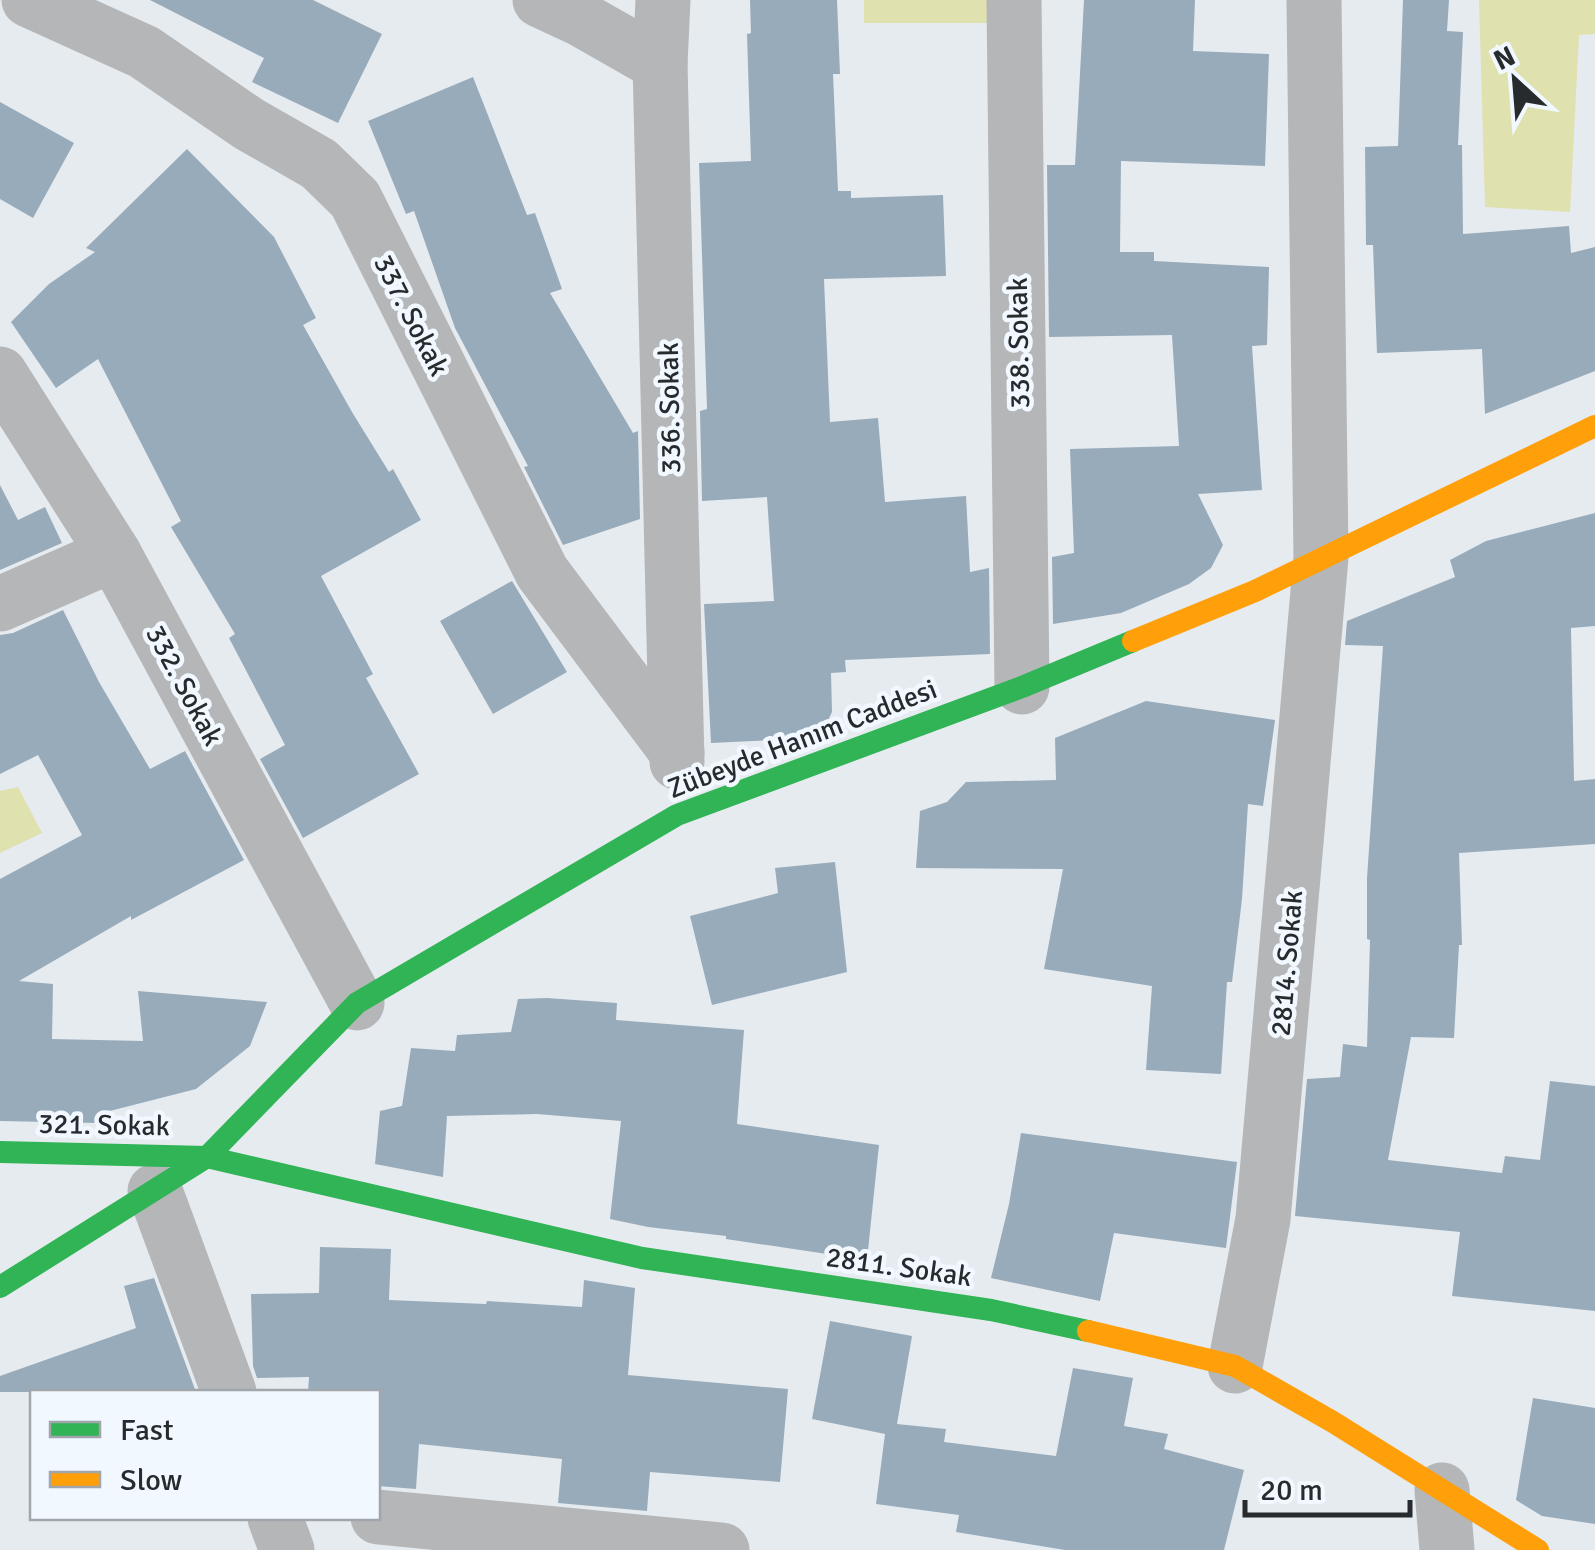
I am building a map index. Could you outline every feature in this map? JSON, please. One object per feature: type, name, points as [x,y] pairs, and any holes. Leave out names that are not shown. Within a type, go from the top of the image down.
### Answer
[{"type":"street","name":"337. Sokak","points":[[29,0],[144,52],[249,124],[319,164],[355,199],[542,572],[677,752]]},
{"type":"street","points":[[540,0],[581,18],[660,64]]},
{"type":"street","name":"336. Sokak","points":[[663,0],[660,64],[677,815]]},
{"type":"street","name":"338. Sokak","points":[[1014,0],[1022,686]]},
{"type":"street","name":"2814. Sokak","points":[[1235,1366],[1264,1219],[1321,557],[1314,0]]},
{"type":"street","name":"332. Sokak","points":[[0,374],[114,554],[356,1003]]},
{"type":"street","name":"Zübeyde Hanım Caddesi","points":[[0,1287],[206,1157],[356,1003],[677,815],[1022,686],[1255,591],[1595,426]]},
{"type":"street","points":[[0,604],[114,554]]},
{"type":"street","name":"321. Sokak","points":[[0,1152],[206,1157]]},
{"type":"street","name":"2811. Sokak","points":[[206,1157],[642,1258],[991,1310],[1235,1366],[1538,1550]]},
{"type":"street","points":[[155,1191],[228,1390]]},
{"type":"street","points":[[1442,1490],[1446,1550]]},
{"type":"street","points":[[380,1516],[722,1550]]},
{"type":"street","points":[[276,1520],[286,1550]]},
{"type":"green space","points":[[864,0],[990,0],[990,23],[864,23]]},
{"type":"green space","points":[[1479,0],[1595,0],[1595,34],[1579,35],[1570,212],[1485,207]]},
{"type":"green space","points":[[18,787],[42,833],[0,853],[0,791]]},
{"type":"building","points":[[150,0],[313,0],[382,34],[338,123],[252,82],[264,58]]},
{"type":"building","points":[[750,0],[837,0],[840,74],[833,74],[838,191],[851,191],[851,198],[943,195],[946,276],[824,279],[830,422],[878,418],[885,502],[966,496],[970,572],[989,568],[990,654],[845,660],[846,672],[831,673],[832,712],[825,727],[793,739],[711,743],[704,604],[774,601],[767,497],[702,501],[700,411],[707,409],[699,163],[751,161],[747,34],[751,33]]},
{"type":"building","points":[[1084,0],[1195,0],[1193,51],[1269,54],[1265,166],[1121,161],[1120,252],[1154,252],[1154,261],[1269,267],[1267,345],[1252,346],[1262,490],[1198,494],[1223,545],[1211,568],[1189,584],[1121,613],[1053,624],[1052,557],[1074,553],[1070,449],[1179,446],[1172,335],[1049,337],[1047,165],[1075,165]]},
{"type":"building","points":[[1403,0],[1449,0],[1447,31],[1463,32],[1458,145],[1462,145],[1463,234],[1569,226],[1571,253],[1595,247],[1595,371],[1485,414],[1482,349],[1377,353],[1373,245],[1366,245],[1365,147],[1398,146]]},
{"type":"building","points":[[473,77],[527,215],[535,213],[562,289],[550,293],[633,433],[638,431],[640,519],[563,545],[524,467],[528,466],[455,328],[414,211],[406,214],[368,121]]},
{"type":"building","points":[[0,102],[74,143],[33,218],[0,199]]},
{"type":"building","points":[[187,149],[274,237],[316,318],[303,325],[352,412],[389,472],[393,469],[421,520],[321,576],[373,674],[366,678],[419,774],[303,838],[260,759],[285,745],[229,638],[235,634],[171,527],[181,521],[98,359],[56,388],[11,322],[49,284],[95,252],[86,248]]},
{"type":"building","points":[[0,485],[18,520],[45,507],[62,543],[0,570]]},
{"type":"building","points":[[1595,513],[1595,626],[1571,628],[1574,781],[1595,779],[1595,844],[1459,853],[1462,945],[1454,1038],[1411,1037],[1388,1160],[1502,1173],[1505,1156],[1540,1160],[1550,1081],[1595,1086],[1595,1311],[1452,1296],[1460,1232],[1295,1216],[1307,1079],[1340,1077],[1343,1044],[1367,1047],[1367,878],[1383,646],[1345,645],[1347,621],[1455,577],[1450,560],[1486,541]]},
{"type":"building","points":[[512,581],[567,672],[493,714],[440,621]]},
{"type":"building","points":[[63,610],[150,769],[185,751],[244,860],[131,920],[131,916],[19,981],[53,984],[52,1039],[143,1041],[138,991],[267,1002],[250,1046],[196,1089],[98,1114],[98,1123],[0,1121],[0,879],[82,835],[38,755],[0,774],[0,635]]},
{"type":"building","points":[[1146,701],[1275,720],[1263,806],[1248,804],[1242,899],[1232,982],[1227,982],[1221,1074],[1146,1070],[1152,986],[1044,969],[1063,869],[916,868],[920,811],[947,802],[966,782],[1056,780],[1055,738]]},
{"type":"building","points":[[835,862],[847,972],[712,1005],[690,916],[778,893],[775,868]]},
{"type":"building","points":[[518,999],[617,1003],[616,1020],[744,1030],[737,1124],[879,1145],[867,1260],[610,1219],[621,1121],[537,1114],[447,1116],[443,1177],[375,1164],[380,1111],[402,1106],[411,1048],[455,1051],[457,1035],[511,1032]]},
{"type":"building","points":[[1021,1133],[1237,1162],[1226,1248],[1114,1233],[1100,1301],[991,1278]]},
{"type":"building","points":[[320,1247],[391,1249],[389,1300],[582,1307],[584,1280],[635,1288],[628,1375],[788,1389],[780,1482],[650,1472],[647,1511],[558,1503],[562,1459],[419,1444],[416,1489],[380,1486],[380,1390],[308,1390],[309,1377],[257,1378],[253,1366],[251,1294],[319,1293]]},
{"type":"building","points":[[154,1278],[195,1390],[0,1392],[0,1376],[136,1328],[124,1286]]},
{"type":"building","points":[[830,1321],[912,1336],[897,1424],[946,1429],[944,1442],[1056,1456],[1073,1368],[1133,1378],[1124,1426],[1168,1434],[1164,1449],[1244,1470],[1224,1550],[1065,1550],[956,1532],[959,1515],[876,1504],[885,1434],[812,1419]]},
{"type":"building","points":[[1533,1398],[1595,1408],[1595,1524],[1542,1516],[1516,1500]]},
{"type":"traffic: fast","points":[[0,1287],[207,1157],[357,1003],[677,815],[1022,687],[1133,641]]},
{"type":"traffic: fast","points":[[0,1152],[207,1157],[642,1258],[991,1310],[1088,1331]]},
{"type":"traffic: slow","points":[[1133,641],[1255,591],[1595,426]]},
{"type":"traffic: slow","points":[[1088,1331],[1235,1366],[1333,1422],[1538,1550]]}]
